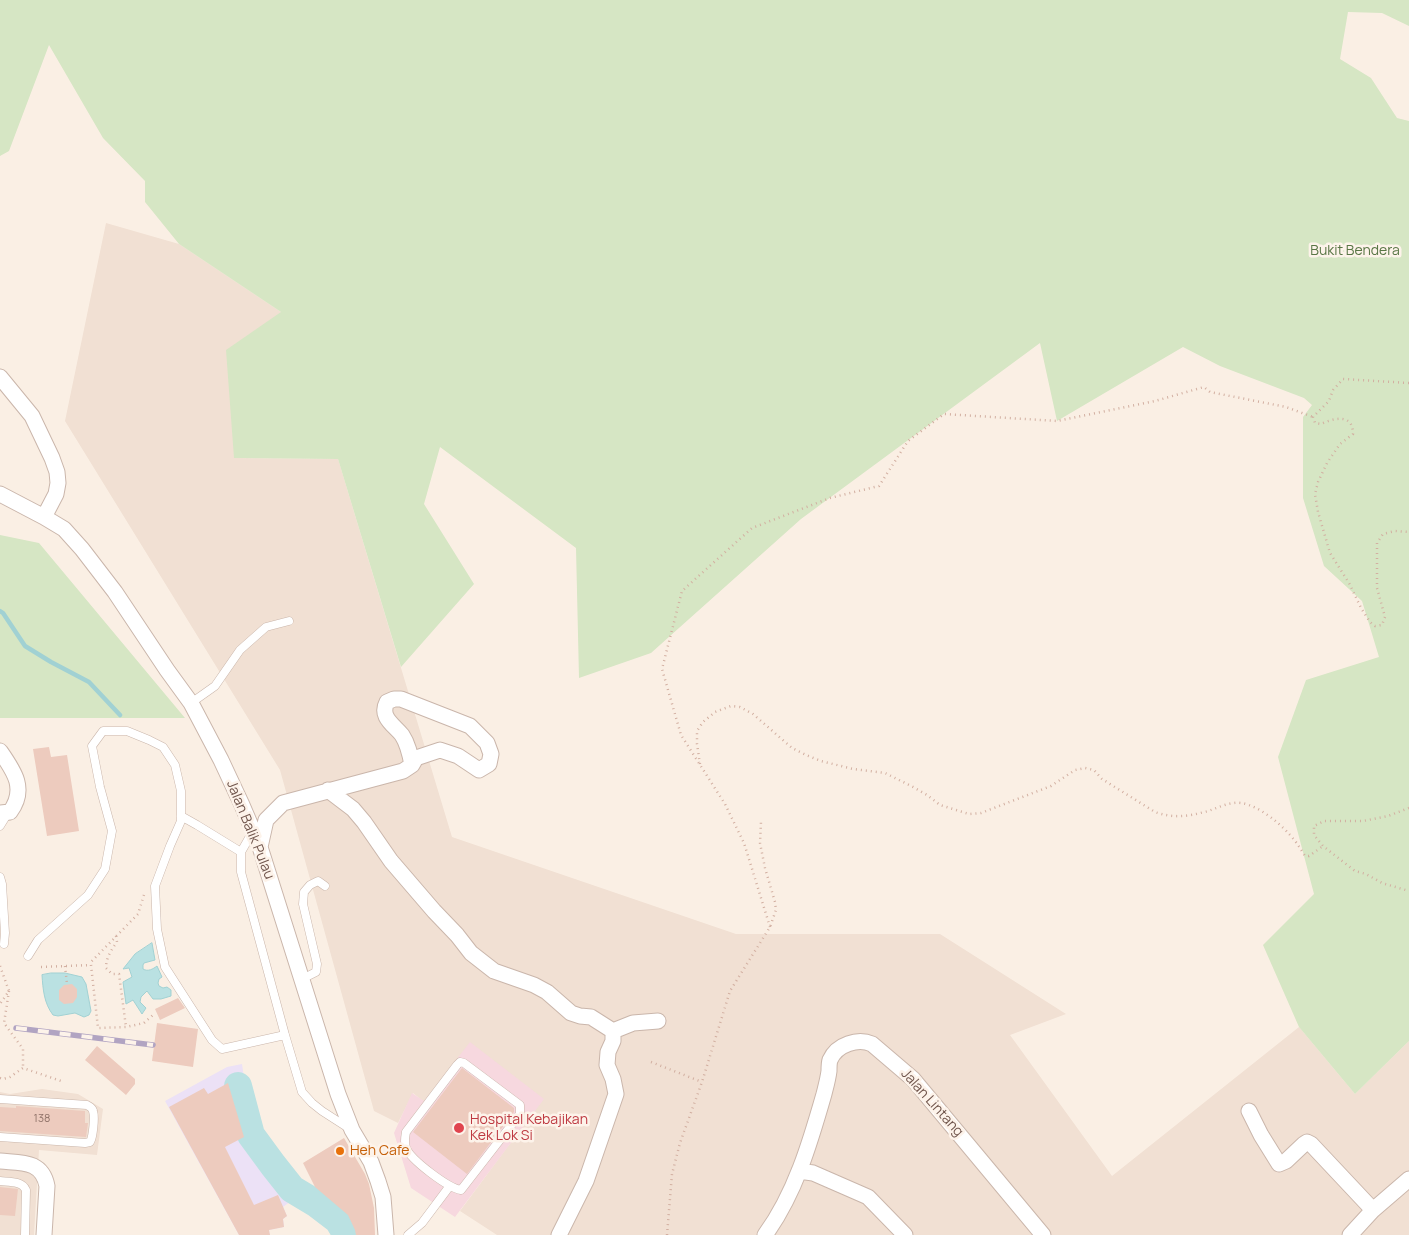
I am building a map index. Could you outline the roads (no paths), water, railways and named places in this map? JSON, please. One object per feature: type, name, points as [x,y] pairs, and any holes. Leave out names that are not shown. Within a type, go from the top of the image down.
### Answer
[{"type":"street","points":[[0,377],[32,416],[57,472],[56,494],[44,517]]},
{"type":"street","name":"Jalan Balik Pulau","points":[[0,494],[64,529],[82,549],[116,592],[191,704],[221,760],[260,847],[332,1076],[352,1130],[371,1162],[378,1182],[383,1197],[386,1235]]},
{"type":"street","points":[[260,847],[266,820],[283,803],[403,771],[412,765],[416,758],[440,750],[458,756],[479,770],[489,764],[491,754],[487,743],[470,726],[401,699],[394,699],[387,702],[384,713],[387,720],[402,736],[410,750],[412,765]]},
{"type":"street","points":[[0,751],[14,771],[18,783],[15,805],[5,812]]},
{"type":"street","points":[[328,790],[353,809],[391,861],[471,953],[494,971],[534,985],[547,992],[571,1013],[591,1017],[613,1031]]},
{"type":"street","points":[[613,1031],[633,1023],[658,1021]]},
{"type":"street","points":[[558,1235],[586,1180],[616,1094],[613,1079],[607,1066],[608,1052],[613,1041],[613,1031]]},
{"type":"street","name":"Jalan Lintang","points":[[765,1235],[776,1220],[810,1143],[827,1084],[830,1060],[840,1047],[866,1041],[913,1079],[1043,1235]]},
{"type":"street","points":[[1249,1111],[1261,1136],[1279,1164],[1286,1162],[1307,1142],[1373,1210]]},
{"type":"street","points":[[0,1161],[30,1164],[42,1172],[47,1186],[44,1235]]},
{"type":"street","points":[[799,1171],[813,1173],[868,1197],[905,1235]]},
{"type":"street","points":[[1350,1235],[1373,1210],[1409,1179]]},
{"type":"lane","points":[[191,704],[215,686],[240,650],[266,627],[289,620]]},
{"type":"lane","points":[[28,956],[38,940],[88,895],[105,869],[112,831],[100,787],[92,746],[103,731],[127,731],[163,747],[174,765],[182,792],[181,821],[155,886],[157,929],[165,967],[212,1040],[222,1049],[285,1035]]},
{"type":"lane","points":[[0,826],[5,812]]},
{"type":"lane","points":[[181,816],[241,852]]},
{"type":"lane","points":[[253,831],[241,852],[241,872],[302,1092],[322,1111],[352,1130]]},
{"type":"lane","points":[[0,877],[5,933],[4,944]]},
{"type":"lane","points":[[302,979],[316,972],[317,964],[303,904],[304,892],[310,885],[318,881],[325,886]]},
{"type":"lane","points":[[460,1062],[464,1063],[520,1105],[521,1108],[520,1114],[464,1188],[461,1190],[450,1187],[411,1156],[404,1140],[406,1132],[460,1062]]},
{"type":"lane","points":[[0,1099],[87,1105],[92,1108],[93,1112],[92,1138],[90,1142],[0,1136]]},
{"type":"lane","points":[[0,1181],[24,1185],[26,1190],[26,1235]]},
{"type":"lane","points":[[408,1235],[422,1223],[450,1187]]},
{"type":"water","points":[[152,943],[155,960],[144,963],[143,969],[149,970],[157,966],[162,977],[159,979],[159,986],[167,987],[171,990],[171,996],[153,999],[147,991],[141,997],[140,1002],[146,1008],[142,1014],[133,1000],[126,1004],[123,982],[132,977],[129,968],[123,969],[135,954]]},
{"type":"water","points":[[65,973],[82,977],[86,984],[91,1011],[89,1015],[84,1017],[75,1013],[53,1015],[46,1001],[42,975]]},
{"type":"waterway","points":[[0,611],[25,646],[89,682],[120,715]]},
{"type":"waterway","points":[[238,1086],[251,1135],[292,1189],[317,1204],[338,1220],[347,1235]]},
{"type":"railway","points":[[16,1028],[153,1045]]},
{"type":"place","name":"Hospital Kebajikan Kek Lok Si","points":[[459,1128]]},
{"type":"place","name":"Heh Cafe","points":[[340,1151]]},
{"type":"park label","name":"Bukit Bendera","points":[[1355,251]]}]
